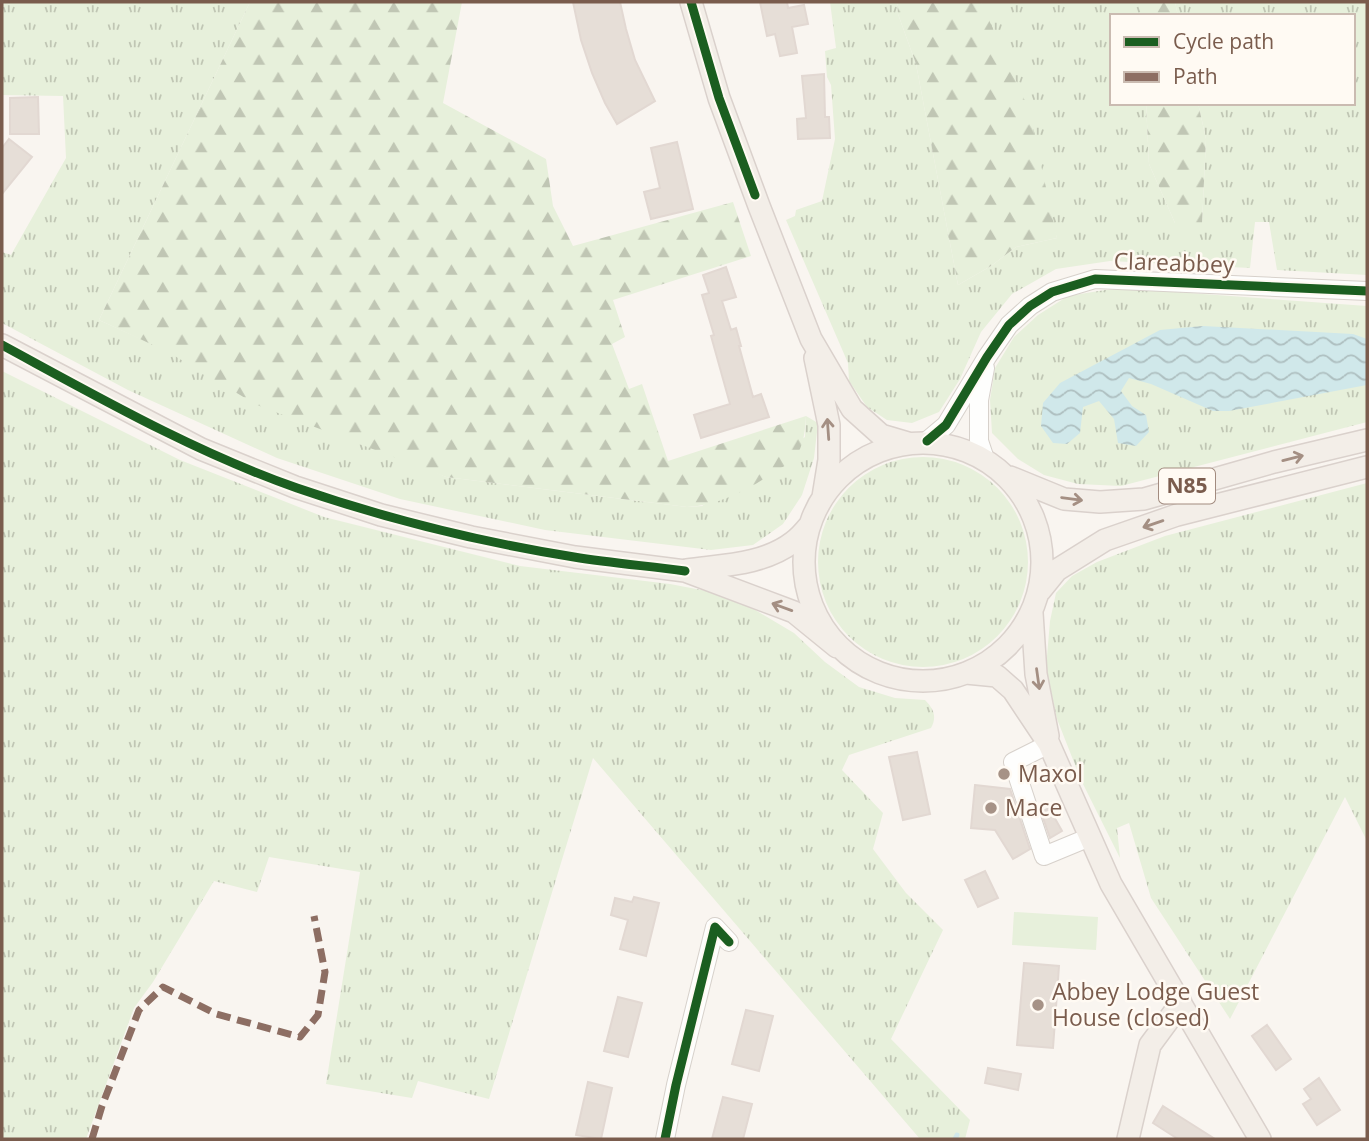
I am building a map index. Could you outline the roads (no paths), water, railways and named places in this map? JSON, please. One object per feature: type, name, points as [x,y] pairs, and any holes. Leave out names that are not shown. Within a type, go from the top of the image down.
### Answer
[{"type":"main road","points":[[691,2],[719,98],[811,339],[852,409],[881,435],[918,442]]},
{"type":"main road","points":[[811,339],[829,425],[829,460],[823,497]]},
{"type":"main road","name":"N85","points":[[2,345],[201,449],[295,487],[381,515],[471,537],[575,557],[685,570],[794,611],[858,663],[903,679],[934,679],[966,673],[1007,643],[1032,613],[1042,577],[1043,552],[1039,528],[1029,505],[1008,476]]},
{"type":"main road","name":"N85","points":[[685,570],[747,562],[772,555],[796,541],[809,526],[823,497],[842,477],[872,456],[918,442],[956,448],[985,459],[1008,476],[1064,499],[1100,502],[1144,499],[1274,462],[1367,440]]},
{"type":"main road","name":"N85","points":[[1040,591],[1057,570],[1105,540],[1177,515],[1367,467]]},
{"type":"main road","name":"N85","points":[[809,526],[803,575],[809,602],[821,626],[837,647]]},
{"type":"main road","points":[[1032,613],[1036,674],[1049,744]]},
{"type":"main road","points":[[966,673],[997,676],[1013,690],[1049,744],[1111,884],[1260,1139]]},
{"type":"main road","points":[[1128,1139],[1150,1045],[1181,1003]]},
{"type":"street","name":"Clareabbey","points":[[918,442],[946,425],[1009,325],[1030,306],[1052,292],[1095,279],[1367,291]]},
{"type":"street","name":"Clareabbey","points":[[985,459],[979,441],[979,400],[987,357]]},
{"type":"street","points":[[1049,744],[1013,762],[1044,856],[1090,837]]},
{"type":"street","points":[[665,1139],[715,927],[729,942]]},
{"type":"water","points":[[1203,326],[1353,334],[1367,339],[1367,385],[1229,411],[1213,411],[1151,384],[1129,378],[1121,391],[1132,406],[1146,415],[1149,432],[1136,446],[1118,443],[1114,419],[1099,401],[1083,407],[1080,433],[1067,444],[1053,443],[1041,426],[1043,403],[1060,383],[1160,330]]},
{"type":"waterway","points":[[955,1139],[957,1135]]},
{"type":"place","name":"Maxol","points":[[1004,774]]},
{"type":"place","name":"Mace","points":[[991,808]]},
{"type":"place","name":"Abbey Lodge Guest House (closed)","points":[[1038,1005]]}]
